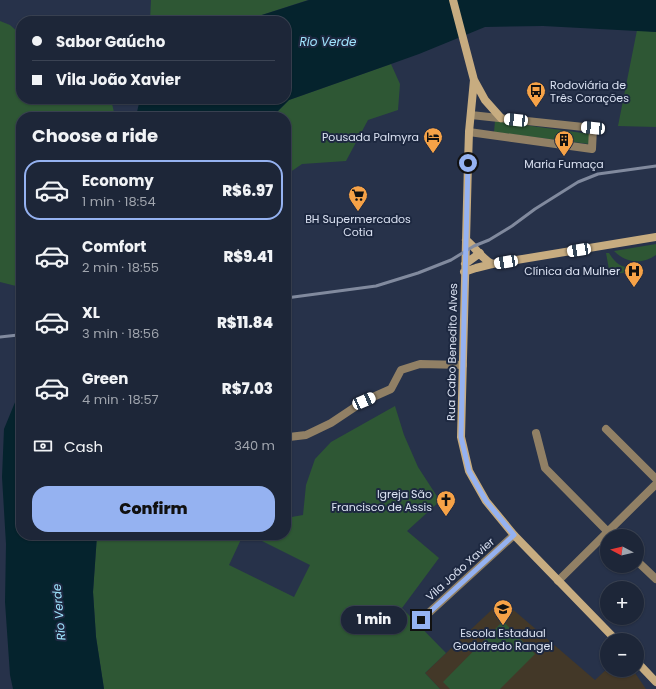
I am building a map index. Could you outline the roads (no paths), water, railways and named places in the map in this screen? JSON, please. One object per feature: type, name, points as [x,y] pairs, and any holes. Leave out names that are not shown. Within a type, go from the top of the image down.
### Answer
[{"type":"main road","points":[[453,0],[474,80],[485,100],[501,118]]},
{"type":"main road","name":"Rua Cabo Benedito Alves","points":[[474,80],[469,132],[461,437],[469,471],[486,501],[514,535],[609,633]]},
{"type":"main road","points":[[465,268],[476,268],[492,264],[656,238]]},
{"type":"main road","points":[[466,240],[474,246],[486,261],[492,264]]},
{"type":"main road","points":[[465,268],[480,253]]},
{"type":"main road","points":[[644,669],[656,682]]},
{"type":"street","points":[[469,132],[592,149],[593,128],[471,115]]},
{"type":"street","points":[[291,437],[306,435],[331,423],[364,401],[391,389],[401,370],[420,364],[463,365]]},
{"type":"street","points":[[606,429],[656,479]]},
{"type":"street","points":[[536,433],[545,468],[605,529]]},
{"type":"street","points":[[615,529],[656,484]]},
{"type":"street","name":"Vila João Xavier","points":[[421,620],[514,535]]},
{"type":"street","points":[[558,581],[600,543]]},
{"type":"street","points":[[644,568],[656,580]]},
{"type":"water","name":"Rio Verde","points":[[309,0],[656,0],[656,32],[543,26],[485,27],[419,54],[291,99],[291,16],[259,16]]},
{"type":"water","name":"Rio Verde","points":[[139,104],[285,104],[277,112],[137,112]]},
{"type":"water","name":"Rio Verde","points":[[16,400],[16,540],[97,540],[93,592],[96,637],[104,689],[13,689],[10,675],[5,602],[6,544],[2,477],[4,429]]},
{"type":"railway","points":[[291,297],[376,286],[418,273],[451,260],[474,246],[489,240],[578,182],[598,174],[656,166]]},
{"type":"railway","points":[[0,337],[16,335]]},
{"type":"place","name":"Rodoviária de Três Corações","points":[[536,108]]},
{"type":"place","name":"Pousada Palmyra","points":[[433,154]]},
{"type":"place","name":"Maria Fumaça","points":[[564,157]]},
{"type":"place","name":"BH Supermercados Cotia","points":[[358,212]]},
{"type":"place","name":"Clínica da Mulher","points":[[634,288]]},
{"type":"place","name":"Igreja São Francisco de Assis","points":[[446,517]]},
{"type":"place","name":"Escola Estadual Godofredo Rangel","points":[[503,626]]}]
